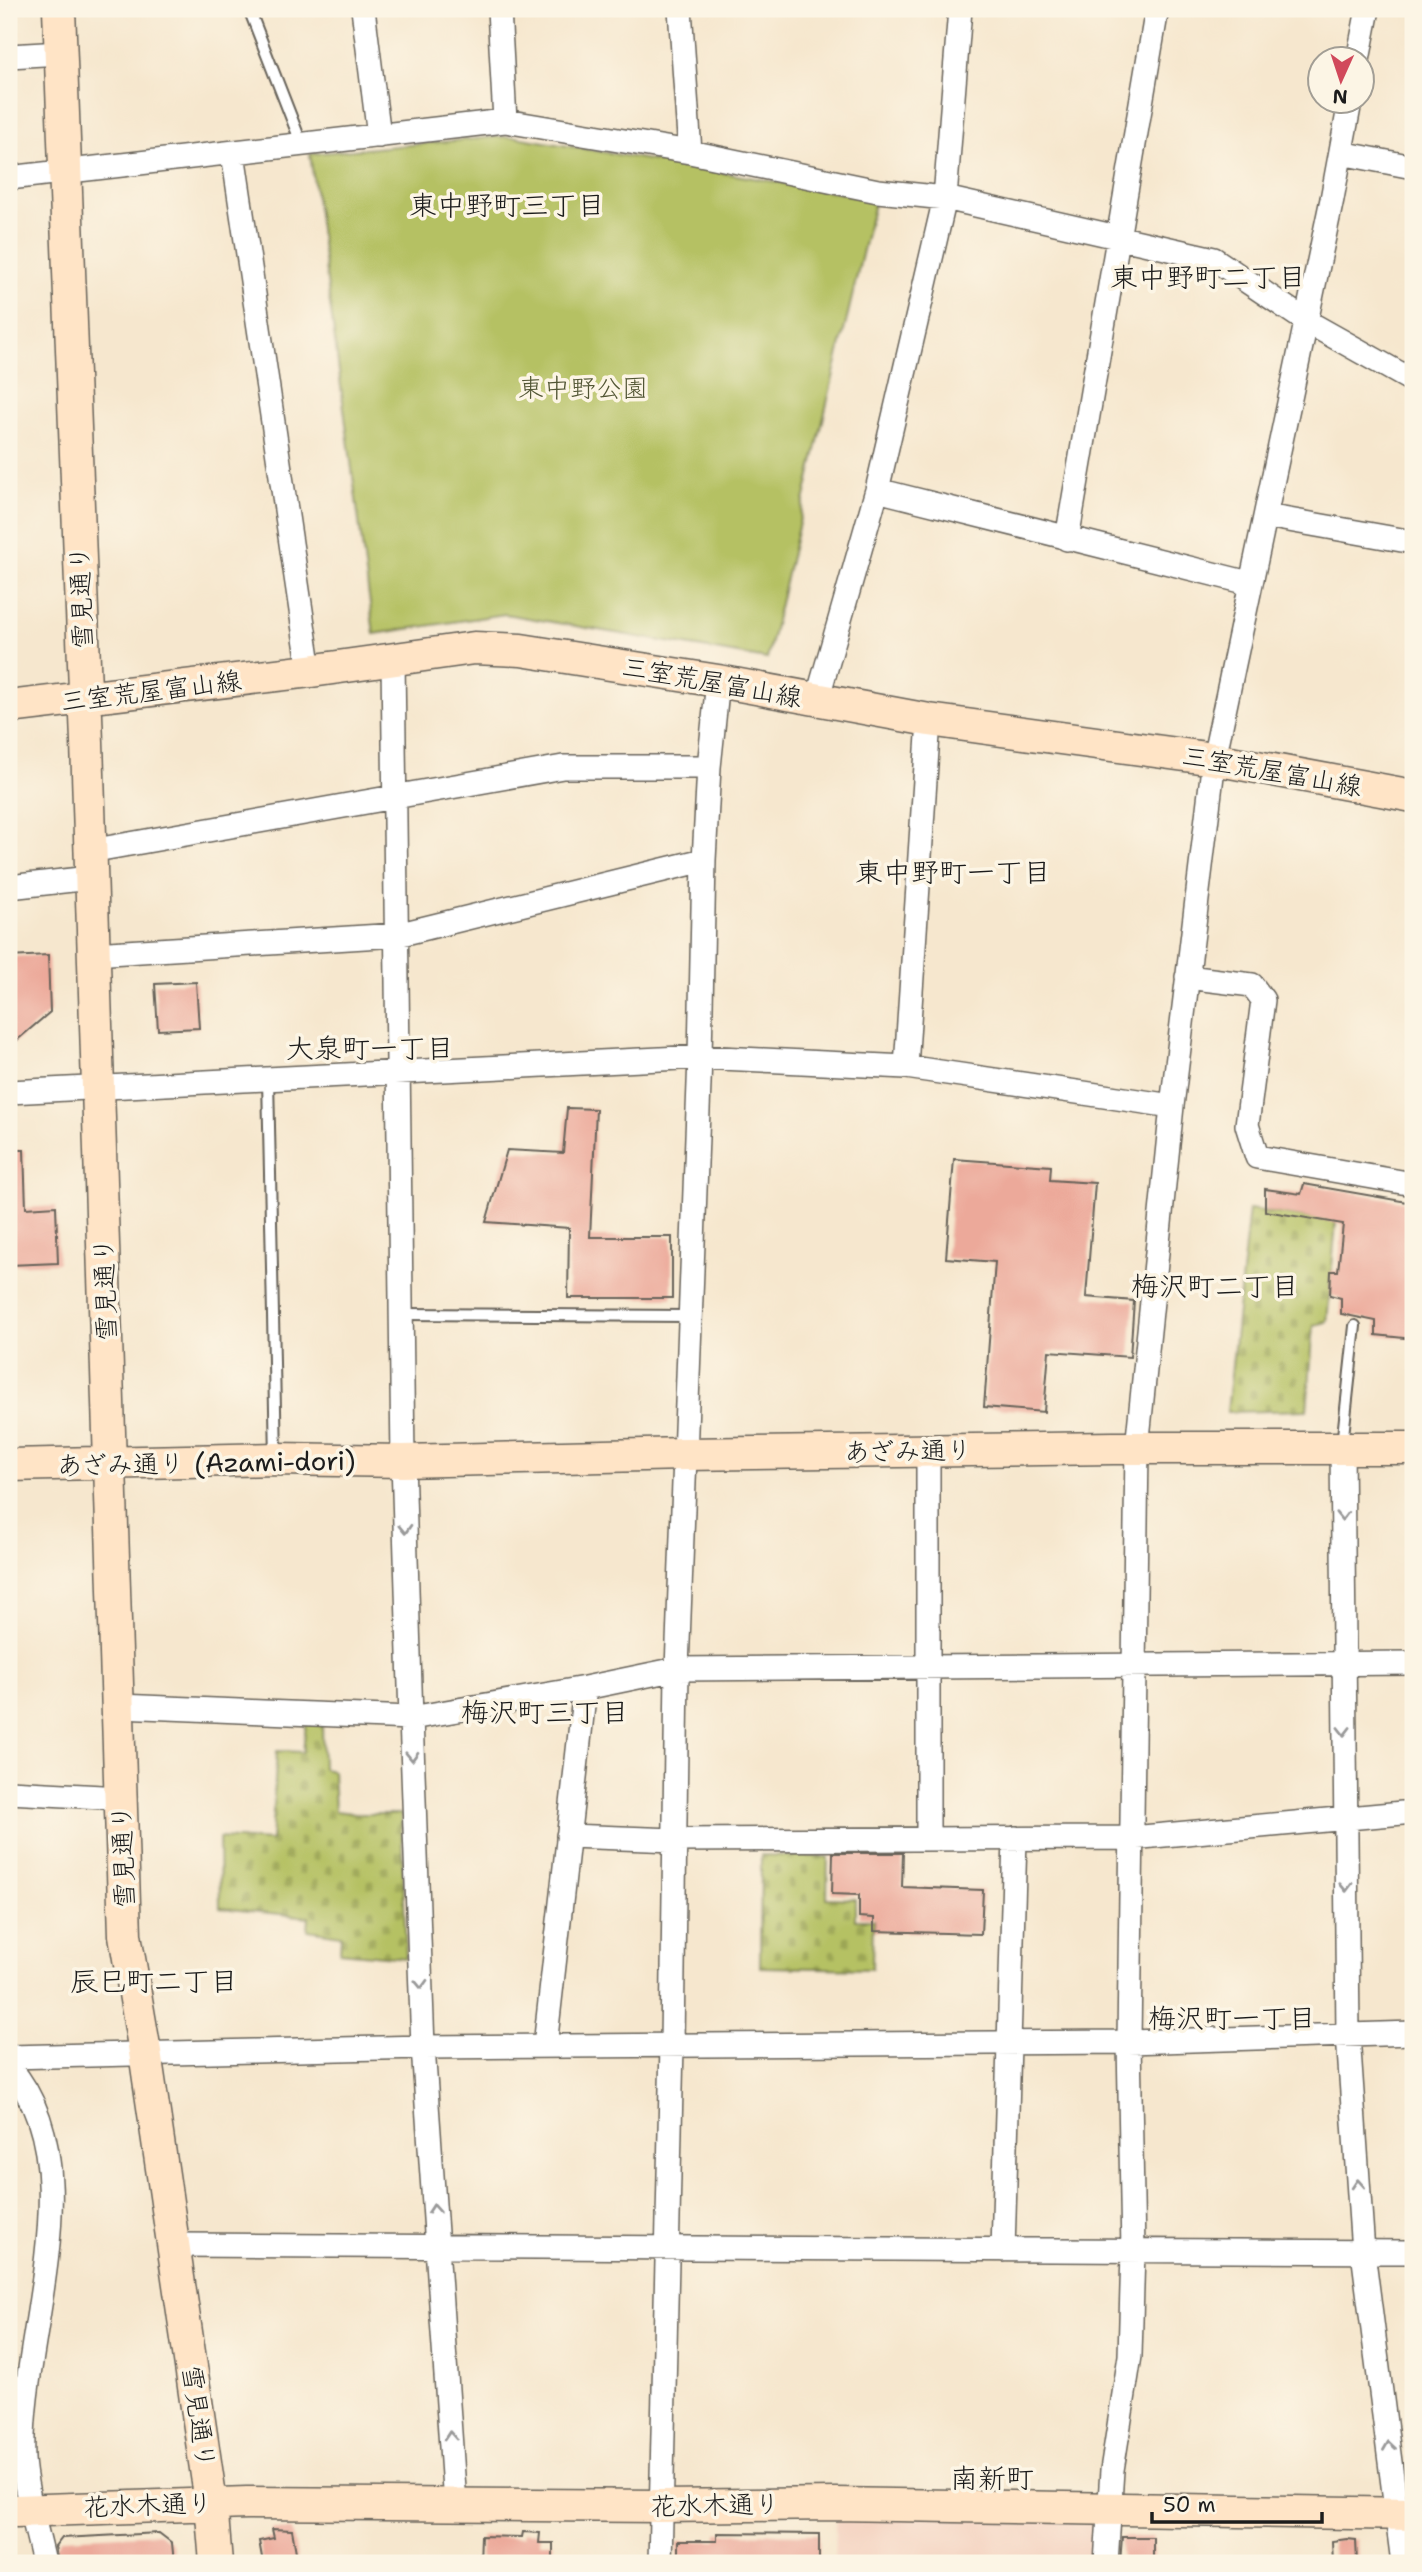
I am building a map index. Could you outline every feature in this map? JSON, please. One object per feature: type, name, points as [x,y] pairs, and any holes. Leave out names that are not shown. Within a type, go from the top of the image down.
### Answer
[{"type":"street","name":"雪見通り","points":[[59,9],[85,699],[125,1935],[174,2245],[211,2503],[216,2563]]},
{"type":"street","points":[[363,9],[379,136]]},
{"type":"street","points":[[499,9],[505,121]]},
{"type":"street","points":[[680,9],[690,152]]},
{"type":"street","points":[[817,700],[877,490],[946,198],[960,9]]},
{"type":"street","points":[[1067,539],[1157,9]]},
{"type":"street","points":[[1361,46],[1368,9]]},
{"type":"street","points":[[9,55],[61,53]]},
{"type":"street","points":[[1106,2563],[1112,2470],[1130,2356],[1133,2251],[1129,2042],[1137,1448],[1172,1106],[1213,759],[1249,583],[1266,516],[1347,116]]},
{"type":"street","points":[[9,178],[505,121],[690,152],[878,191],[946,198],[1214,258],[1306,321],[1413,381]]},
{"type":"street","points":[[233,153],[310,671]]},
{"type":"street","points":[[1340,153],[1413,167]]},
{"type":"street","points":[[877,490],[1249,583]]},
{"type":"street","points":[[1266,516],[1413,542]]},
{"type":"street","name":"三室荒屋富山線","points":[[9,707],[310,671],[474,648],[521,650],[718,681],[929,720],[1213,759],[1413,796]]},
{"type":"street","points":[[393,660],[403,1461],[411,1718],[423,2047],[455,2504]]},
{"type":"street","points":[[660,2563],[673,2045],[677,1669],[700,1057],[704,860],[709,767],[718,681]]},
{"type":"street","points":[[906,1068],[929,720]]},
{"type":"street","points":[[9,887],[90,865],[395,798],[563,767],[709,767]]},
{"type":"street","points":[[93,954],[397,935],[704,860]]},
{"type":"street","points":[[1187,977],[1252,985],[1263,1000],[1248,1125],[1257,1157],[1413,1184]]},
{"type":"street","points":[[9,1092],[700,1057],[906,1068],[1172,1106]]},
{"type":"street","name":"あざみ通り","points":[[403,1461],[1137,1448],[1413,1448]]},
{"type":"street","points":[[1342,1448],[1348,2035],[1363,2252],[1405,2514],[1403,2563]]},
{"type":"street","points":[[928,1451],[928,1839]]},
{"type":"street","name":"あざみ通り (Azami-dori)","points":[[9,1465],[276,1460],[403,1461]]},
{"type":"street","points":[[119,1706],[411,1718],[677,1669],[1413,1663]]},
{"type":"street","points":[[545,2046],[584,1688]]},
{"type":"street","points":[[9,1792],[121,1798]]},
{"type":"street","points":[[568,1836],[675,1840],[1132,1838],[1413,1812]]},
{"type":"street","points":[[1003,2250],[1015,1838]]},
{"type":"street","points":[[9,2057],[423,2047],[1129,2042],[1413,2033]]},
{"type":"street","points":[[9,2067],[21,2080],[39,2120],[47,2149],[50,2176],[46,2274],[32,2343],[19,2511],[44,2563]]},
{"type":"street","points":[[174,2245],[1413,2252]]},
{"type":"street","name":"花水木通り","points":[[19,2511],[211,2503],[661,2506],[836,2504],[1405,2514]]},
{"type":"lane","points":[[249,9],[302,145]]},
{"type":"lane","points":[[268,1079],[276,1460]]},
{"type":"lane","points":[[401,1314],[690,1316]]},
{"type":"lane","points":[[1342,1448],[1354,1326]]},
{"type":"shaded area","points":[[836,2504],[1110,2508],[1109,2563],[834,2563]]},
{"type":"green space","name":"東中野公園","points":[[516,137],[875,199],[767,659],[505,614],[374,634],[310,154]]},
{"type":"green space","points":[[1249,1209],[1336,1222],[1327,1322],[1314,1325],[1307,1410],[1227,1412]]},
{"type":"green space","points":[[306,1724],[322,1724],[323,1769],[333,1771],[335,1811],[401,1814],[406,1958],[340,1952],[341,1935],[308,1930],[309,1917],[220,1908],[219,1838],[271,1841],[277,1751],[303,1752]]},
{"type":"green space","points":[[761,1855],[828,1857],[827,1898],[855,1899],[855,1920],[873,1920],[872,1969],[760,1967]]},
{"type":"building","points":[[48,955],[50,1012],[9,1047],[9,957]]},
{"type":"building","points":[[196,982],[199,1028],[158,1030],[155,984]]},
{"type":"building","points":[[567,1108],[596,1109],[590,1237],[672,1237],[672,1298],[568,1298],[569,1228],[486,1222],[507,1150],[563,1153]]},
{"type":"building","points":[[9,1150],[24,1150],[26,1208],[56,1206],[58,1263],[9,1265]]},
{"type":"building","points":[[954,1159],[1051,1166],[1050,1180],[1095,1183],[1086,1297],[1134,1301],[1130,1357],[1049,1351],[1044,1412],[984,1407],[995,1262],[946,1258]]},
{"type":"building","points":[[1304,1184],[1413,1203],[1413,1339],[1376,1335],[1376,1321],[1341,1314],[1341,1298],[1330,1295],[1331,1271],[1338,1271],[1343,1224],[1265,1211],[1265,1189],[1301,1194]]},
{"type":"building","points":[[833,1853],[903,1853],[902,1887],[983,1890],[981,1934],[874,1931],[874,1918],[859,1917],[859,1895],[832,1894]]},
{"type":"building","points":[[272,2529],[292,2530],[298,2563],[263,2563],[259,2541],[274,2538]]},
{"type":"building","points":[[523,2532],[540,2533],[539,2543],[553,2543],[553,2563],[480,2563],[481,2536],[522,2537]]},
{"type":"building","points":[[159,2533],[172,2543],[174,2563],[58,2563],[55,2547],[62,2538]]},
{"type":"building","points":[[717,2533],[819,2534],[819,2563],[678,2563],[678,2541],[717,2541]]},
{"type":"building","points":[[1122,2537],[1153,2537],[1153,2563],[1120,2563]]},
{"type":"building","points":[[1356,2540],[1357,2563],[1333,2563],[1332,2541]]},
{"type":"district","name":"東中野町三丁目","points":[[507,205]]},
{"type":"district","name":"東中野町二丁目","points":[[1208,277]]},
{"type":"district","name":"東中野町一丁目","points":[[953,872]]},
{"type":"district","name":"大泉町一丁目","points":[[370,1048]]},
{"type":"district","name":"梅沢町二丁目","points":[[1215,1286]]},
{"type":"district","name":"梅沢町三丁目","points":[[545,1712]]},
{"type":"district","name":"辰巳町二丁目","points":[[154,1981]]},
{"type":"district","name":"梅沢町一丁目","points":[[1232,2018]]},
{"type":"district","name":"南新町","points":[[992,2478]]}]
